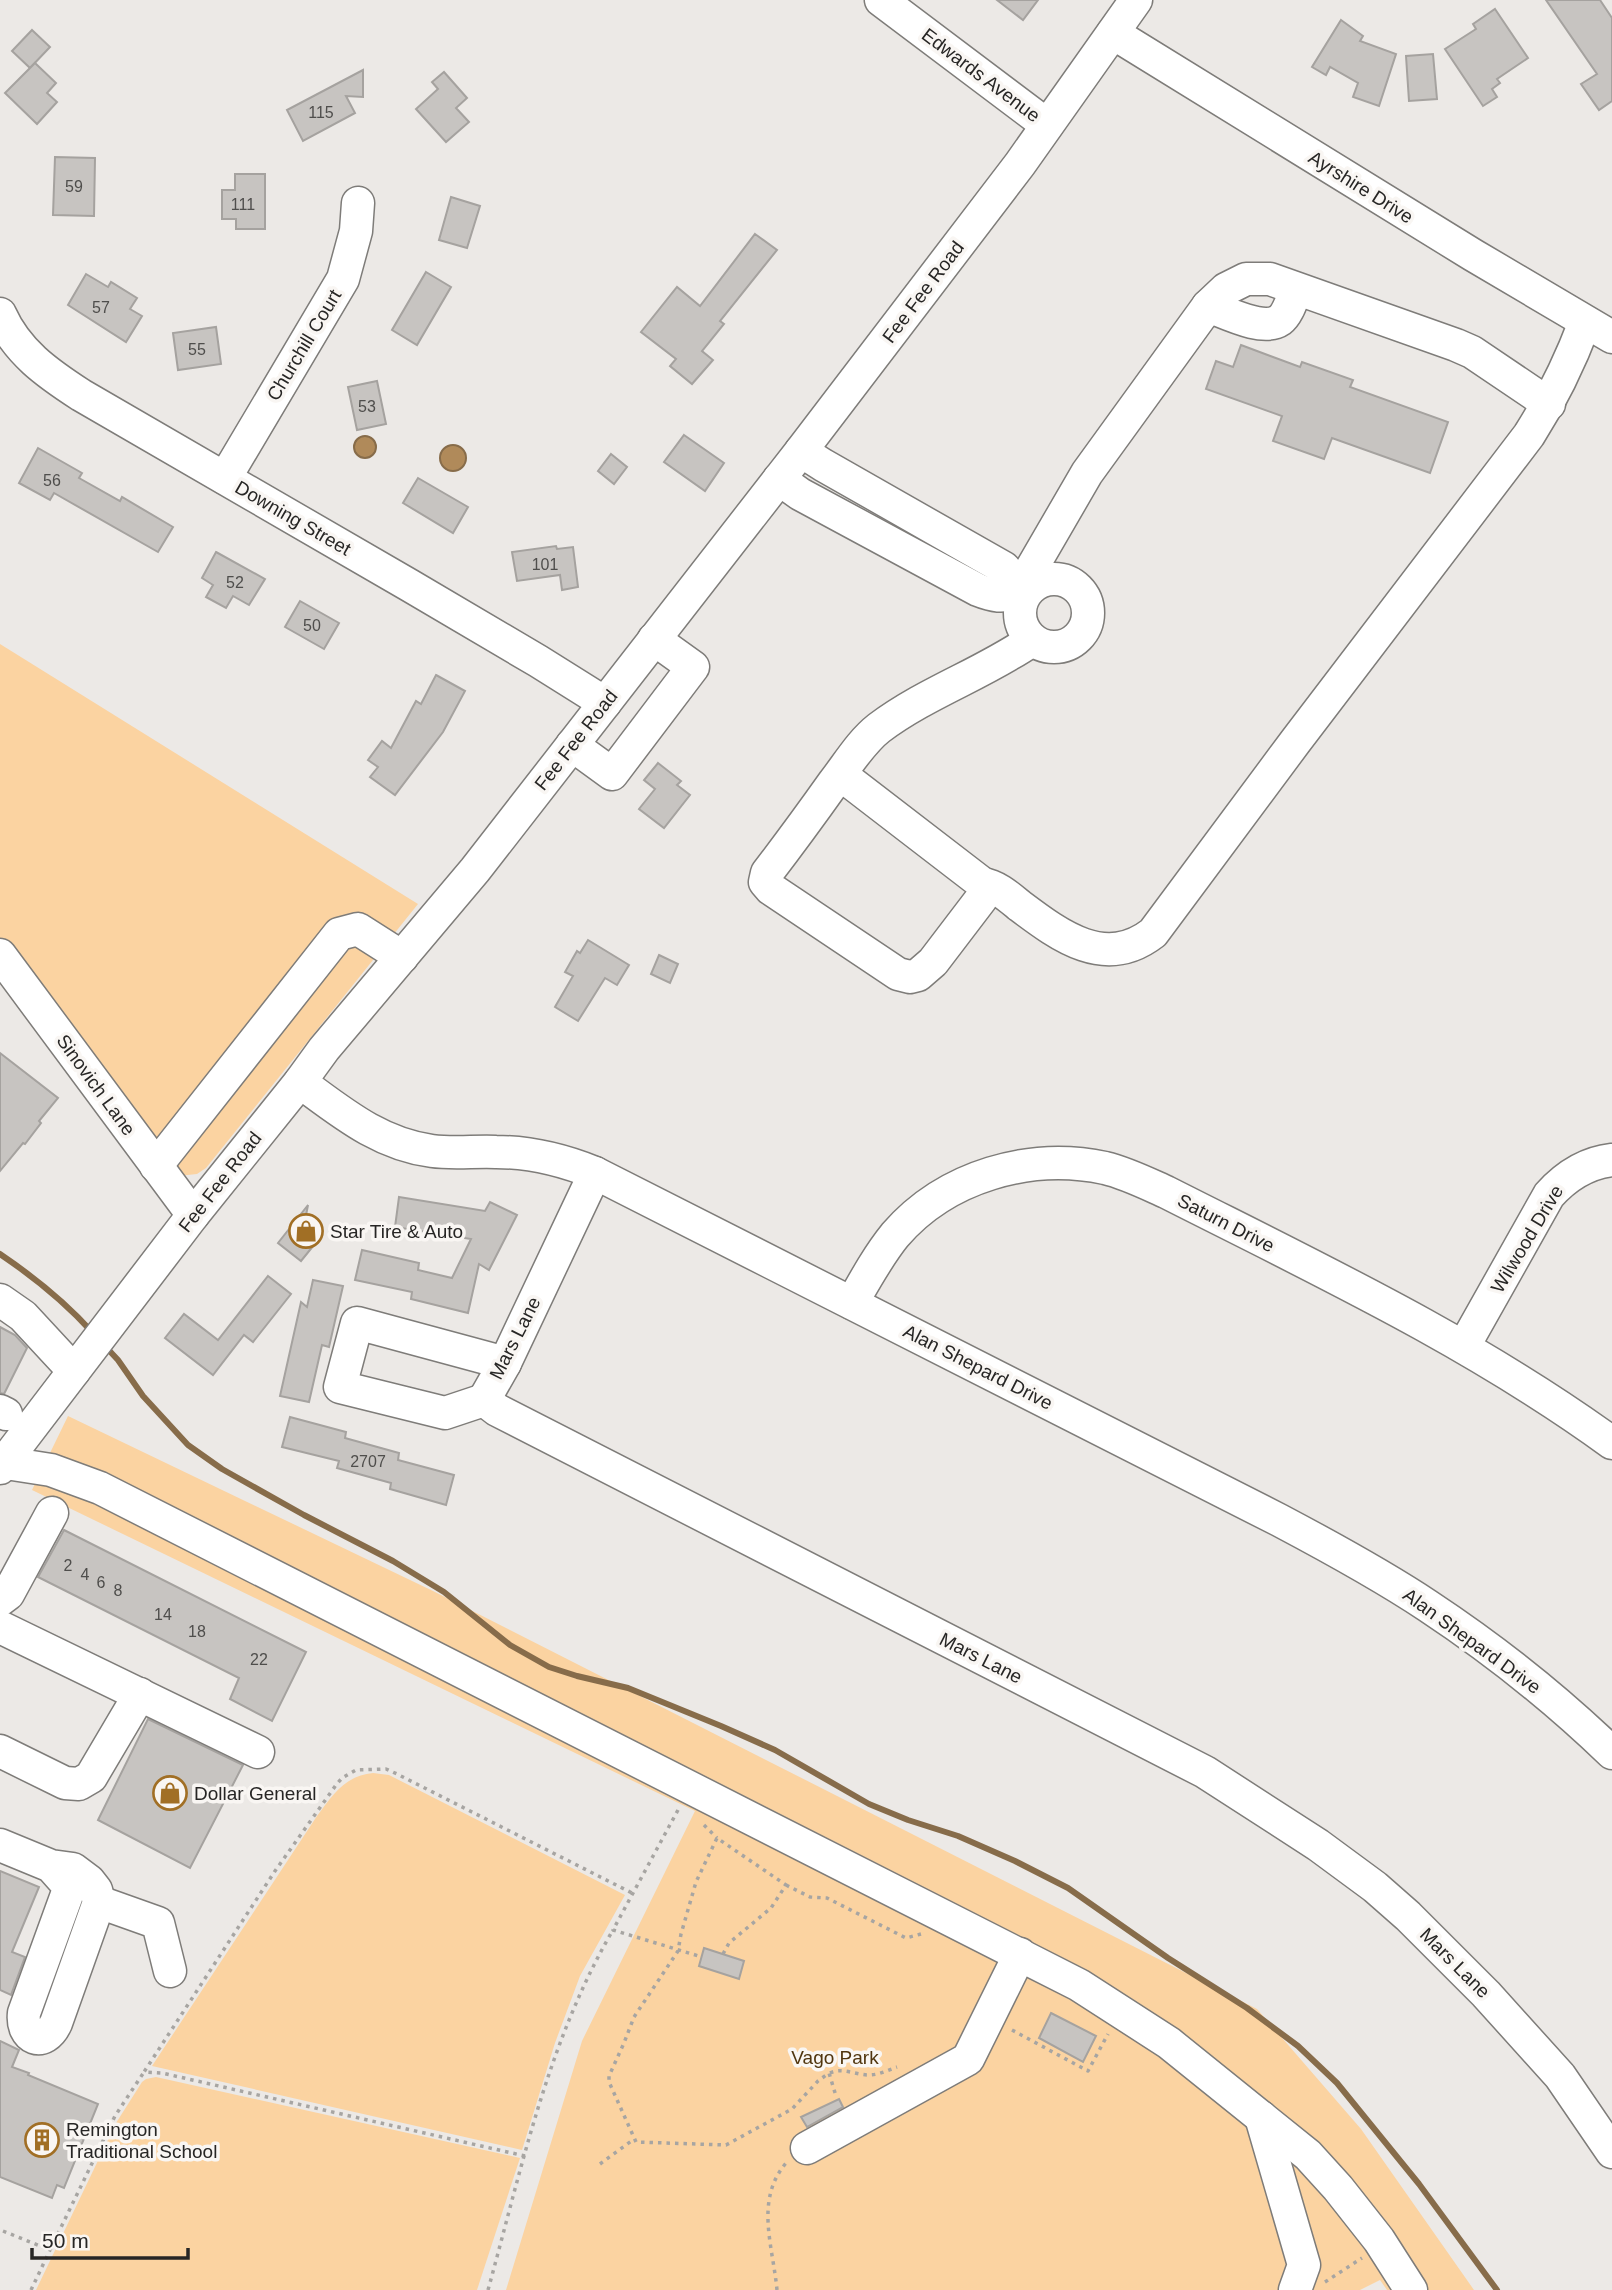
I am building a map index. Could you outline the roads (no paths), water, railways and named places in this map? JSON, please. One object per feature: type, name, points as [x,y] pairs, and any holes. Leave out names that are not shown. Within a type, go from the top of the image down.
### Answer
[{"type":"street","name":"Edwards Avenue","points":[[881,0],[1047,125]]},
{"type":"street","name":"Fee Fee Road","points":[[1,1464],[324,1049],[475,870],[801,451],[1020,164],[1136,0]]},
{"type":"street","name":"Ayrshire Drive","points":[[1112,33],[1473,255],[1612,337]]},
{"type":"street","name":"Churchill Court","points":[[225,478],[343,279],[356,230],[358,203]]},
{"type":"street","points":[[779,479],[800,494],[991,595],[1004,597],[1021,594],[1039,581],[1050,579],[1072,583],[1086,600],[1087,622],[1082,633],[1074,640],[1053,647],[1042,645],[1024,631],[1020,620],[1021,594],[1094,462],[1208,306],[1226,289],[1246,279],[1270,279],[1456,345],[1472,352],[1549,404]]},
{"type":"street","points":[[1208,306],[1254,323],[1271,324],[1286,313],[1296,290]]},
{"type":"street","name":"Downing Street","points":[[0,314],[10,334],[22,349],[45,371],[81,395],[538,661],[605,703]]},
{"type":"street","points":[[840,775],[983,884],[999,890],[1058,932],[1086,946],[1107,949],[1125,948],[1143,941],[1153,933],[1529,435],[1549,404],[1570,362],[1585,322]]},
{"type":"street","points":[[801,451],[1004,568],[1014,579],[1021,594]]},
{"type":"street","points":[[572,745],[612,774],[694,667],[654,639]]},
{"type":"street","points":[[983,884],[981,899],[933,962],[918,975],[910,977],[898,974],[771,889],[765,882],[767,873],[876,730],[917,702],[1005,659],[1032,639]]},
{"type":"street","points":[[156,1166],[339,934],[358,929],[402,957]]},
{"type":"street","name":"Sinovich Lane","points":[[0,955],[193,1215]]},
{"type":"street","name":"Alan Shepard Drive","points":[[300,1082],[359,1125],[396,1142],[432,1151],[534,1154],[555,1158],[595,1173],[1267,1514],[1366,1567],[1429,1607],[1533,1684],[1612,1753]]},
{"type":"street","name":"Wilwood Drive","points":[[1464,1346],[1549,1195],[1564,1178],[1598,1161],[1612,1160]]},
{"type":"street","name":"Saturn Drive","points":[[852,1303],[881,1253],[897,1233],[931,1202],[952,1189],[1002,1170],[1031,1165],[1084,1165],[1107,1169],[1166,1192],[1464,1346],[1542,1394],[1612,1443]]},
{"type":"street","name":"Mars Lane","points":[[595,1173],[505,1363],[484,1400],[510,1417],[1205,1772],[1318,1845],[1375,1887],[1408,1916],[1486,1994],[1560,2076],[1612,2152]]},
{"type":"street","points":[[0,1300],[23,1316],[76,1368]]},
{"type":"street","points":[[484,1400],[444,1413],[340,1387],[357,1323],[505,1363]]},
{"type":"street","points":[[1,1464],[51,1470],[100,1488],[1079,1984],[1169,2043],[1308,2155],[1338,2188],[1382,2245],[1411,2290]]},
{"type":"street","points":[[0,1600],[8,1594],[51,1513]]},
{"type":"street","points":[[0,1627],[258,1752]]},
{"type":"street","points":[[0,1751],[65,1783],[79,1784],[92,1777],[140,1694]]},
{"type":"street","points":[[0,1844],[51,1866],[62,1866],[81,1874],[96,1890],[99,1902],[52,2032],[46,2037],[34,2037],[25,2029],[24,2013],[69,1895],[67,1884],[51,1866]]},
{"type":"street","points":[[99,1902],[158,1923],[170,1971]]},
{"type":"street","points":[[807,2148],[968,2059],[1020,1954]]},
{"type":"street","points":[[1261,2117],[1310,2286]]},
{"type":"waterway","points":[[0,1254],[48,1290],[92,1332]]},
{"type":"waterway","points":[[104,1345],[143,1396],[188,1445],[222,1469],[393,1561],[444,1592],[510,1645],[549,1667],[628,1688],[721,1726],[775,1750],[869,1804],[958,1836],[1015,1861],[1068,1888],[1168,1958],[1247,2008],[1298,2046],[1337,2083],[1419,2184],[1497,2290]]},
{"type":"place","name":"Star Tire & Auto","points":[[306,1231]]},
{"type":"place","name":"Dollar General","points":[[170,1793]]},
{"type":"place","name":"Remington Traditional School","points":[[42,2140]]},
{"type":"park label","name":"Vago Park","points":[[835,2057]]}]
